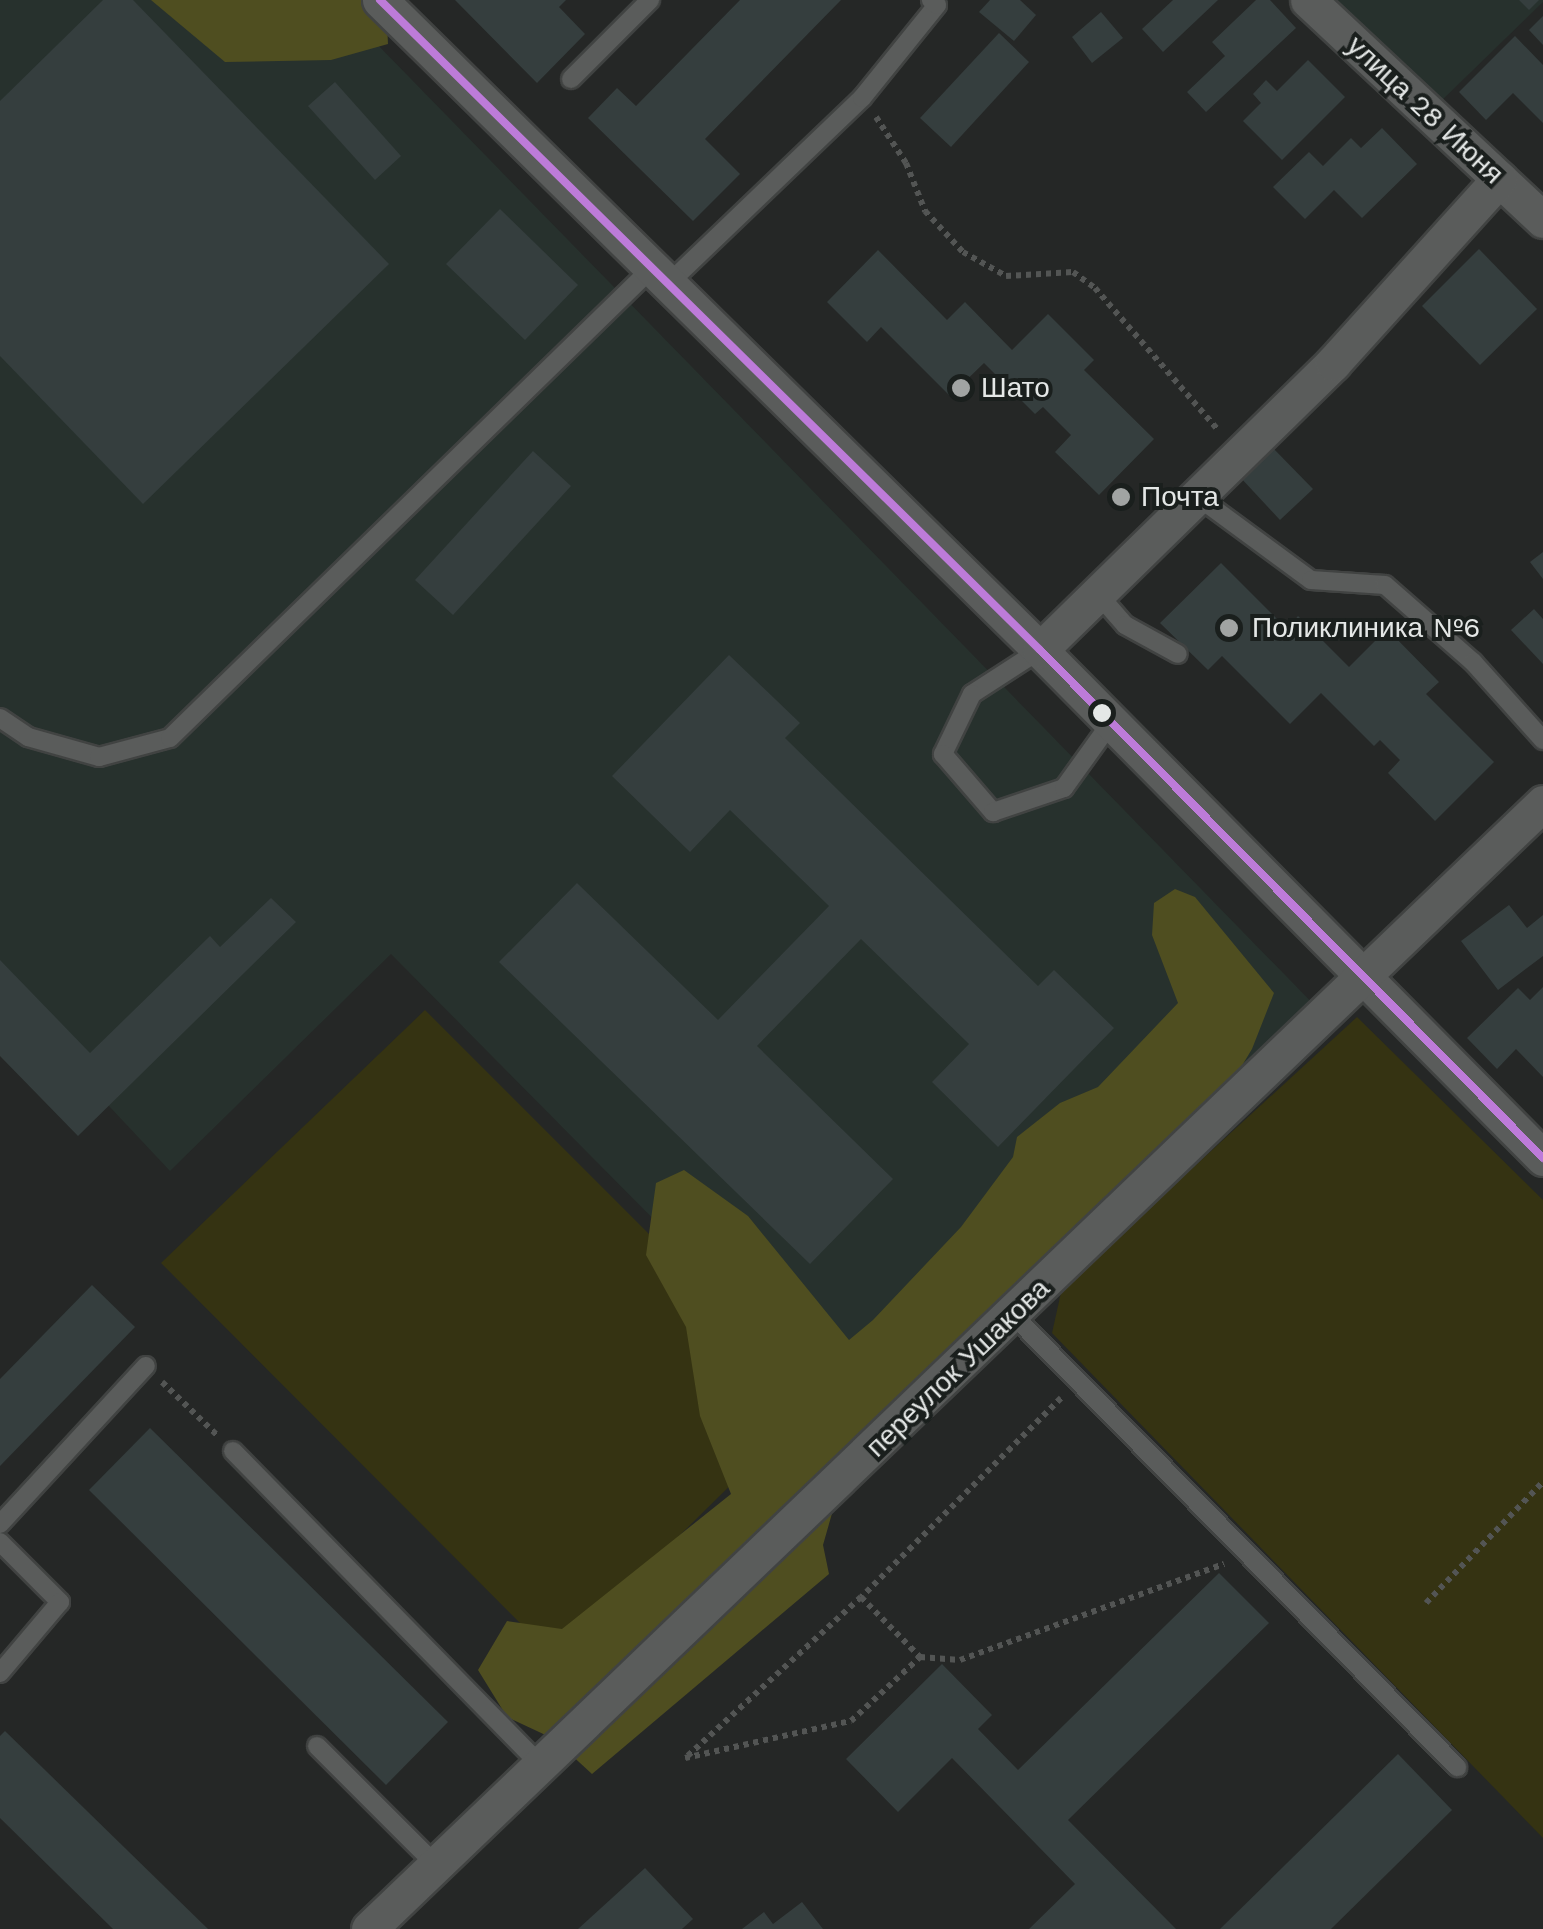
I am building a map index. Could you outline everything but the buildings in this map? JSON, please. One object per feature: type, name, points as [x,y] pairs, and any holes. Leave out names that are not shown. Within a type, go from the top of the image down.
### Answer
[{"type":"street","name":"улица 28 Июня","points":[[1308,0],[1543,220]]},
{"type":"street","points":[[395,7],[1543,1158]]},
{"type":"street","points":[[1040,650],[1334,364],[1498,178]]},
{"type":"street","name":"переулок Ушакова","points":[[369,1929],[1363,980],[1543,803]]},
{"type":"lane","points":[[571,79],[650,0]]},
{"type":"lane","points":[[0,718],[28,736],[99,757],[170,738],[661,275],[862,98],[937,6],[931,0]]},
{"type":"lane","points":[[1198,497],[1311,580],[1385,585],[1473,662],[1543,740]]},
{"type":"lane","points":[[1098,594],[1126,624],[1178,654]]},
{"type":"lane","points":[[1040,650],[972,694],[943,754],[993,812],[1064,788],[1110,724]]},
{"type":"lane","points":[[1013,1315],[1458,1767]]},
{"type":"lane","points":[[0,1524],[146,1366]]},
{"type":"lane","points":[[233,1451],[541,1765]]},
{"type":"lane","points":[[0,1542],[60,1602],[0,1672]]},
{"type":"lane","points":[[317,1746],[436,1865]]},
{"type":"path","points":[[862,98],[906,163],[925,211],[963,252],[1006,276],[1073,272],[1095,288],[1241,456]]},
{"type":"path","points":[[146,1366],[233,1451]]},
{"type":"path","points":[[920,1657],[851,1721],[684,1758],[861,1597],[1078,1381]]},
{"type":"path","points":[[1426,1603],[1543,1482]]},
{"type":"path","points":[[861,1597],[920,1657],[960,1660],[1249,1556]]},
{"type":"shaded area","points":[[0,0],[334,0],[1325,1016],[877,1445],[391,954],[170,1171],[0,990]]},
{"type":"shaded area","points":[[151,0],[365,0],[387,23],[388,44],[331,60],[225,62]]},
{"type":"shaded area","points":[[1328,0],[1543,0],[1543,2],[1434,108]]},
{"type":"shaded area","points":[[1175,889],[1195,897],[1274,993],[1252,1049],[1199,1137],[962,1334],[833,1510],[823,1545],[829,1574],[592,1774],[554,1739],[507,1717],[478,1670],[507,1621],[562,1629],[731,1494],[700,1416],[686,1327],[646,1255],[656,1183],[684,1170],[748,1216],[849,1340],[961,1227],[1013,1157],[1017,1137],[1060,1103],[1098,1087],[1178,1003],[1152,935],[1154,903]]},
{"type":"shaded area","points":[[425,1010],[816,1401],[555,1658],[161,1263]]},
{"type":"shaded area","points":[[1357,1017],[1543,1200],[1543,1838],[1052,1333],[1062,1288]]},
{"type":"transit line","points":[[380,0],[1040,650],[1543,1158]]},
{"type":"place","name":"Шато","points":[[961,388]]},
{"type":"place","name":"Почта","points":[[1121,497]]},
{"type":"place","name":"Поликлиника №6","points":[[1229,628]]}]
